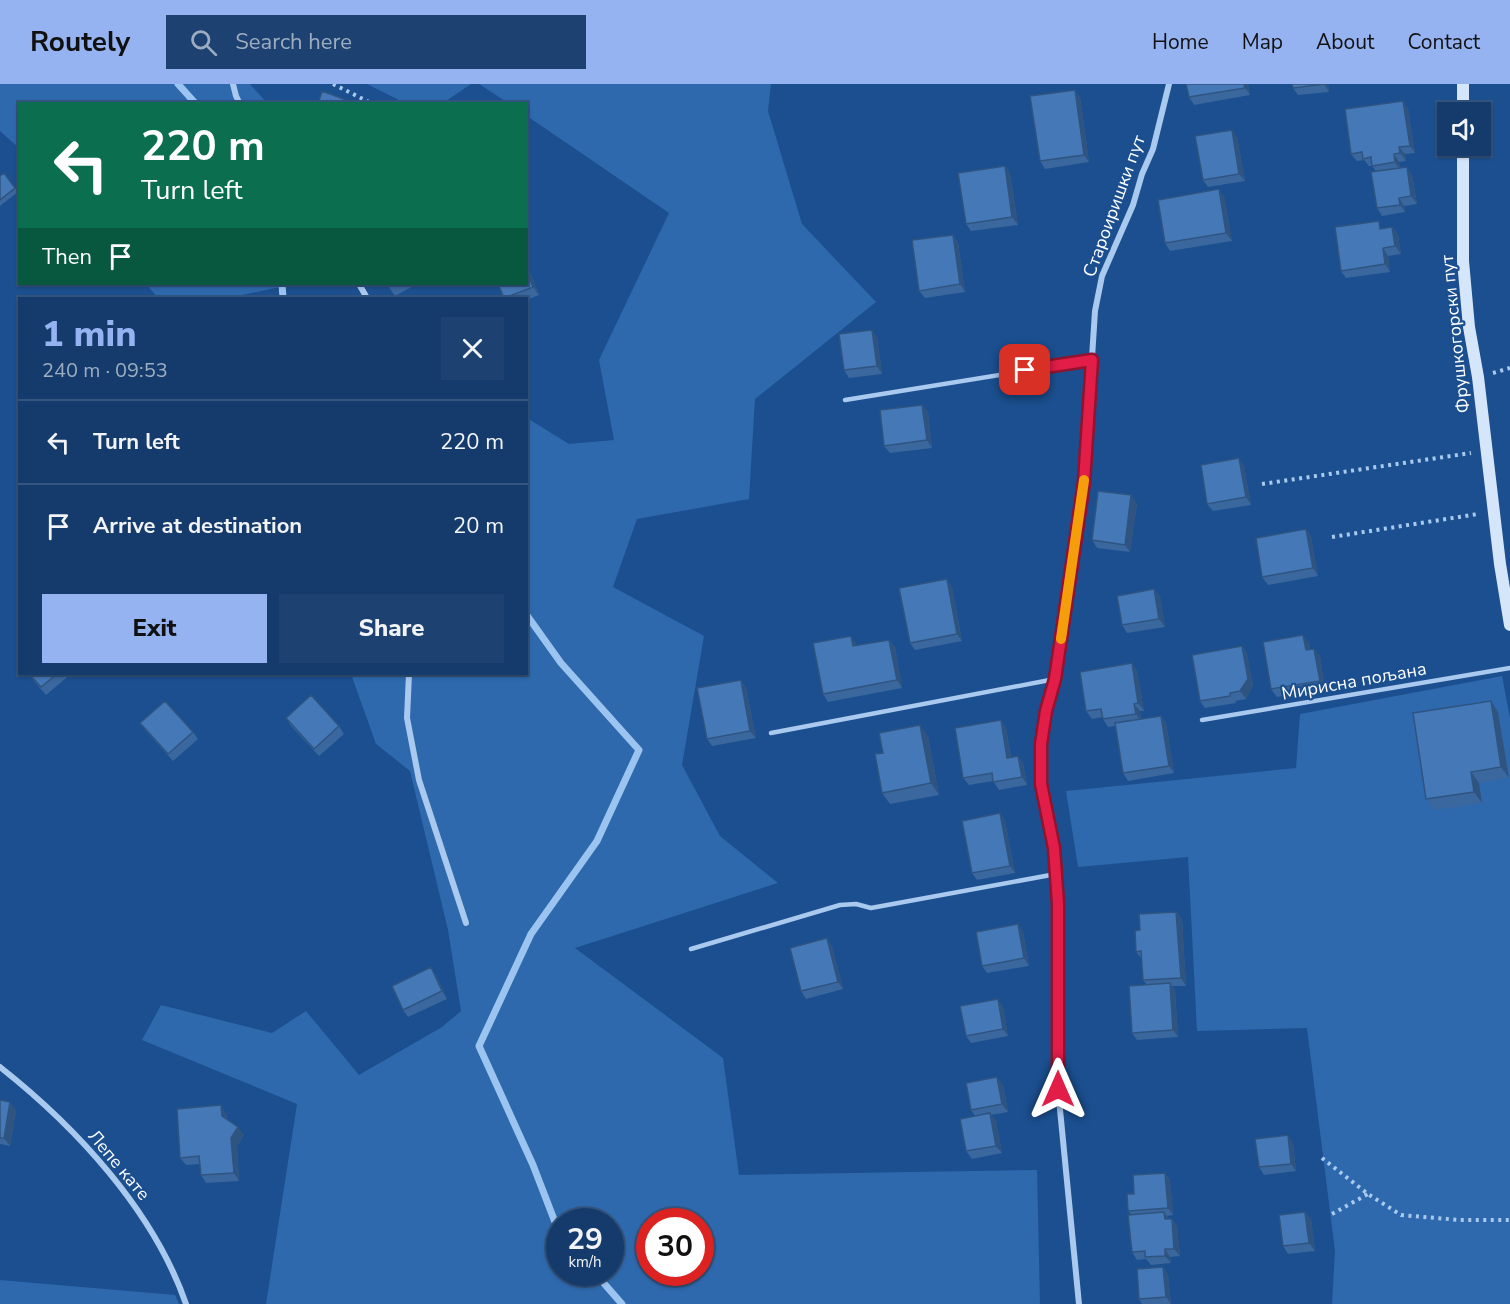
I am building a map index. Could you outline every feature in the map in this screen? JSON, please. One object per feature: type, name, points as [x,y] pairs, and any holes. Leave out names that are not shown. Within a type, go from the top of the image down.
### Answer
[{"type":"street","points":[[233,84],[239,102]]},
{"type":"street","name":"Староиришки пут","points":[[1078,1304],[1058,1089],[1056,874],[1054,848],[1041,784],[1041,744],[1046,711],[1055,679],[1084,482],[1095,311],[1102,276],[1133,205],[1153,148],[1169,84]]},
{"type":"street","points":[[1463,84],[1463,102]]},
{"type":"street","name":"Фрушкогорски пут","points":[[1462,156],[1463,261],[1469,327],[1478,377],[1493,511],[1510,625]]},
{"type":"street","points":[[409,675],[407,718],[419,780],[466,923]]},
{"type":"street","name":"Лепе кате","points":[[0,1066],[33,1092],[104,1166],[147,1224],[181,1289],[186,1304]]},
{"type":"lane","points":[[845,400],[1092,360]]},
{"type":"lane","name":"Мирисна пољана","points":[[1202,720],[1510,668]]},
{"type":"lane","points":[[771,733],[1055,679]]},
{"type":"lane","points":[[692,949],[840,905],[856,904],[871,908],[1056,874]]},
{"type":"path","points":[[333,84],[370,102]]},
{"type":"path","points":[[1262,484],[1486,450]]},
{"type":"path","points":[[1332,537],[1493,511]]},
{"type":"path","points":[[1322,1158],[1368,1194],[1401,1215],[1459,1220],[1510,1220]]},
{"type":"path","points":[[1332,1214],[1368,1194]]},
{"type":"shaded area","points":[[0,84],[250,84],[266,102],[18,102],[18,147],[0,131]]},
{"type":"shaded area","points":[[367,84],[471,84],[444,102],[403,102]]},
{"type":"shaded area","points":[[479,84],[771,84],[768,111],[802,224],[876,302],[755,399],[749,499],[637,519],[613,587],[704,636],[682,765],[720,836],[778,883],[575,948],[723,1058],[739,1175],[1037,1170],[1040,1304],[266,1304],[297,1104],[142,1040],[161,1005],[272,1033],[306,1011],[359,1075],[442,1027],[461,1011],[448,930],[410,771],[376,744],[351,675],[528,675],[528,419],[569,444],[614,440],[599,360],[669,213],[528,117],[528,102],[506,102]]},
{"type":"shaded area","points":[[147,285],[290,285],[232,297],[157,297]]},
{"type":"shaded area","points":[[1502,676],[1510,718],[1510,1304],[1332,1304],[1335,1251],[1307,1028],[1197,1031],[1188,857],[1078,867],[1066,791],[1296,768],[1300,714]]},
{"type":"shaded area","points":[[0,1280],[175,1295],[179,1304],[0,1304]]},
{"type":"building","points":[[1186,84],[1244,84],[1245,88],[1189,97]]},
{"type":"building","points":[[1292,84],[1324,84],[1293,88]]},
{"type":"building","points":[[1075,90],[1084,155],[1040,161],[1030,96]]},
{"type":"building","points":[[322,91],[352,102],[319,102]]},
{"type":"building","points":[[1403,101],[1410,146],[1399,147],[1400,153],[1394,154],[1395,162],[1372,166],[1371,157],[1363,159],[1362,152],[1351,154],[1345,109]]},
{"type":"building","points":[[1232,130],[1239,174],[1203,180],[1195,136]]},
{"type":"building","points":[[1005,166],[1012,217],[966,224],[958,173]]},
{"type":"building","points":[[1407,167],[1411,196],[1399,198],[1400,205],[1377,208],[1371,172]]},
{"type":"building","points":[[4,173],[15,188],[0,200],[0,176]]},
{"type":"building","points":[[1219,189],[1226,233],[1165,243],[1158,200]]},
{"type":"building","points":[[1379,221],[1380,229],[1392,227],[1395,246],[1383,248],[1385,264],[1341,271],[1335,227]]},
{"type":"building","points":[[953,235],[960,284],[919,291],[912,240]]},
{"type":"building","points":[[528,275],[533,287],[504,297],[498,285],[528,285]]},
{"type":"building","points":[[872,330],[877,366],[844,370],[839,334]]},
{"type":"building","points":[[922,405],[927,440],[884,446],[880,410]]},
{"type":"building","points":[[1239,458],[1246,497],[1207,504],[1201,465]]},
{"type":"building","points":[[1098,491],[1131,495],[1125,545],[1092,540]]},
{"type":"building","points":[[1306,529],[1313,568],[1262,577],[1256,538]]},
{"type":"building","points":[[947,579],[957,634],[910,643],[899,588]]},
{"type":"building","points":[[1154,589],[1159,619],[1122,625],[1117,596]]},
{"type":"building","points":[[1303,635],[1306,650],[1314,649],[1320,681],[1271,689],[1263,642]]},
{"type":"building","points":[[851,636],[853,646],[889,640],[897,680],[823,694],[813,643]]},
{"type":"building","points":[[1242,646],[1248,679],[1240,691],[1230,693],[1230,696],[1200,701],[1192,655]]},
{"type":"building","points":[[1132,663],[1138,703],[1134,704],[1136,714],[1103,719],[1101,709],[1086,711],[1080,672]]},
{"type":"building","points":[[30,675],[56,675],[41,687]]},
{"type":"building","points":[[741,680],[750,731],[707,739],[697,688]]},
{"type":"building","points":[[311,695],[339,726],[314,749],[286,718]]},
{"type":"building","points":[[165,701],[193,732],[168,754],[140,723]]},
{"type":"building","points":[[1491,701],[1501,767],[1471,772],[1474,792],[1426,799],[1413,713]]},
{"type":"building","points":[[1161,716],[1169,766],[1123,773],[1115,723]]},
{"type":"building","points":[[1001,720],[1007,758],[1018,756],[1022,777],[993,782],[992,773],[963,778],[955,728]]},
{"type":"building","points":[[920,725],[931,783],[882,793],[875,754],[883,753],[879,733]]},
{"type":"building","points":[[1000,813],[1010,866],[972,873],[962,821]]},
{"type":"building","points":[[1176,912],[1181,978],[1143,980],[1141,951],[1136,952],[1135,931],[1140,930],[1139,914]]},
{"type":"building","points":[[1018,924],[1024,958],[982,966],[976,932]]},
{"type":"building","points":[[827,938],[838,982],[801,991],[790,948]]},
{"type":"building","points":[[431,967],[442,991],[403,1010],[392,986]]},
{"type":"building","points":[[1170,983],[1173,1030],[1132,1033],[1129,986]]},
{"type":"building","points":[[998,999],[1003,1029],[966,1036],[960,1006]]},
{"type":"building","points":[[997,1077],[1002,1104],[971,1110],[966,1083]]},
{"type":"building","points":[[0,1100],[10,1102],[4,1138],[0,1138]]},
{"type":"building","points":[[221,1105],[222,1116],[238,1127],[231,1138],[234,1173],[201,1175],[199,1156],[180,1158],[177,1109]]},
{"type":"building","points":[[990,1113],[996,1146],[966,1151],[960,1119]]},
{"type":"building","points":[[1288,1135],[1291,1164],[1259,1167],[1255,1139]]},
{"type":"building","points":[[1165,1173],[1168,1208],[1128,1211],[1127,1194],[1134,1194],[1133,1175]]},
{"type":"building","points":[[1164,1212],[1165,1219],[1172,1219],[1174,1249],[1165,1249],[1165,1256],[1145,1257],[1145,1251],[1132,1252],[1128,1215]]},
{"type":"building","points":[[1305,1212],[1309,1243],[1283,1246],[1279,1215]]},
{"type":"building","points":[[1163,1267],[1166,1297],[1139,1299],[1137,1269]]},
{"type":"waterway","points":[[178,84],[194,102]]},
{"type":"waterway","points":[[282,285],[283,297]]},
{"type":"waterway","points":[[528,617],[561,663],[639,750],[597,841],[531,934],[479,1046],[533,1165],[550,1208]]},
{"type":"waterway","points":[[606,1286],[622,1304]]},
{"type":"slow traffic","points":[[1061,639],[1084,480]]},
{"type":"route","points":[[1025,370],[1092,360],[1084,482],[1055,679],[1046,711],[1041,744],[1041,784],[1054,848],[1058,903],[1058,1089]]}]
